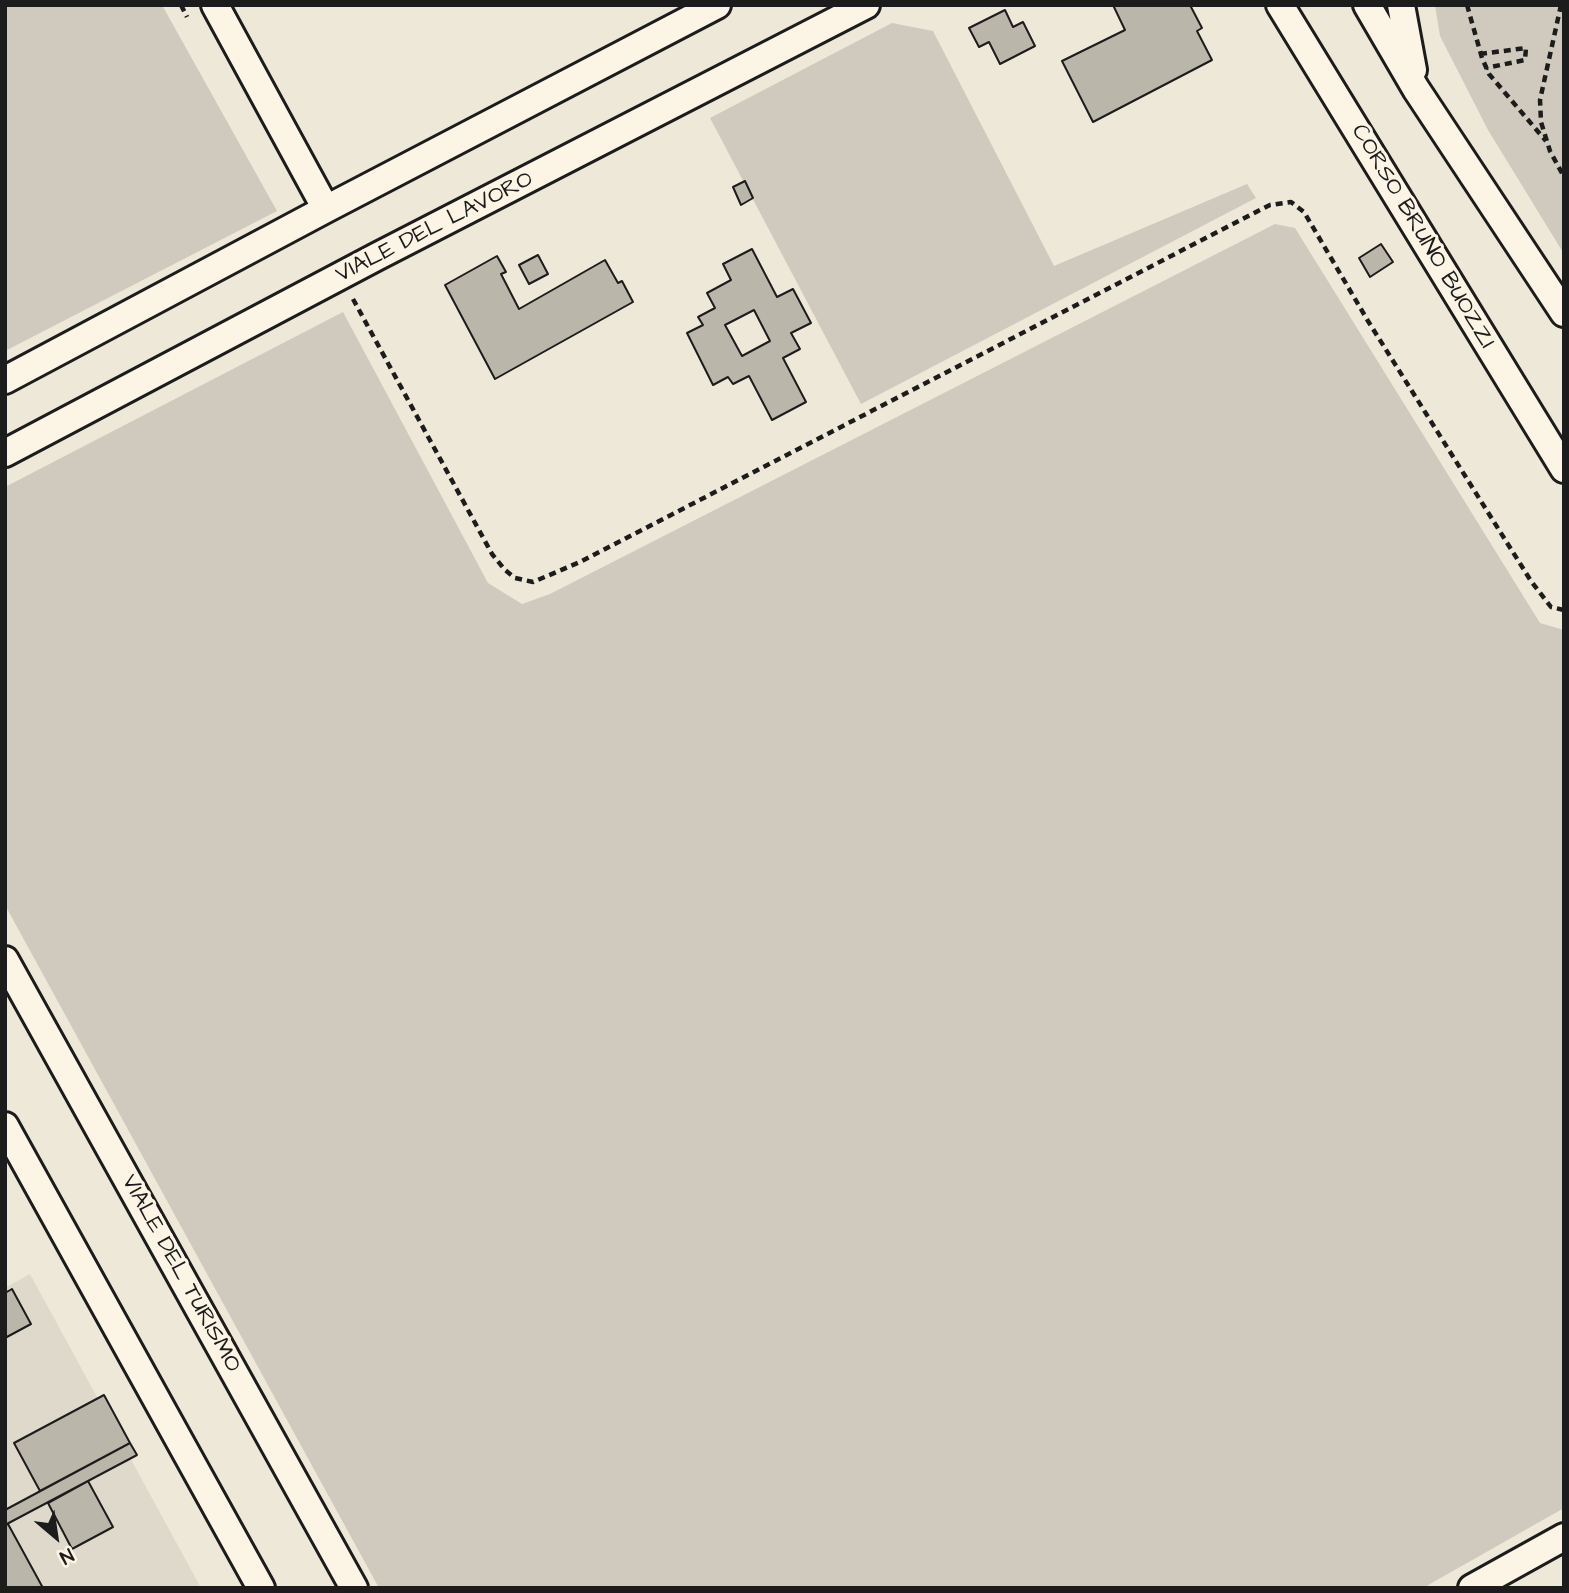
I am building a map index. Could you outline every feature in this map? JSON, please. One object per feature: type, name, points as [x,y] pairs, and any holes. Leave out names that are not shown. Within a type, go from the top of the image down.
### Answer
[{"type":"street","points":[[215,5],[326,209]]},
{"type":"street","points":[[5,380],[717,5]]},
{"type":"street","name":"VIALE DEL LAVORO","points":[[5,453],[340,276],[866,5]]},
{"type":"street","name":"CORSO BRUNO BUOZZI","points":[[1280,5],[1564,469]]},
{"type":"street","points":[[1367,5],[1416,89],[1564,313]]},
{"type":"street","points":[[1401,5],[1416,89]]},
{"type":"street","name":"VIALE DEL TURISMO","points":[[5,960],[354,1588]]},
{"type":"street","points":[[5,1126],[261,1588]]},
{"type":"street","points":[[1472,1588],[1564,1537]]},
{"type":"path","points":[[181,5],[188,17]]},
{"type":"path","points":[[1467,5],[1486,68],[1548,142]]},
{"type":"path","points":[[1561,5],[1540,100],[1541,122],[1564,177]]},
{"type":"path","points":[[1480,54],[1526,48],[1525,60],[1486,68]]},
{"type":"path","points":[[340,276],[492,554],[515,578],[533,582],[580,562],[1258,211],[1270,205],[1291,202],[1304,212],[1368,321],[1531,581],[1551,607],[1564,610]]},
{"type":"shaded area","points":[[5,5],[162,5],[277,211],[5,351]]},
{"type":"shaded area","points":[[1435,5],[1564,5],[1564,254],[1488,130],[1440,36]]},
{"type":"shaded area","points":[[892,23],[933,31],[1054,266],[1247,184],[1256,198],[861,404],[710,118]]},
{"type":"shaded area","points":[[1275,224],[1295,228],[1540,623],[1564,630],[1564,1508],[1423,1588],[379,1588],[5,905],[5,487],[343,312],[488,583],[522,604],[550,594]]},
{"type":"shaded area","points":[[30,1274],[201,1588],[5,1588],[5,1288]]},
{"type":"building","points":[[1113,5],[1190,5],[1202,28],[1197,31],[1212,60],[1093,122],[1062,61],[1125,30]]},
{"type":"building","points":[[1005,10],[1013,27],[1023,22],[1035,46],[1000,64],[989,42],[979,47],[969,28]]},
{"type":"building","points":[[745,181],[753,198],[741,205],[733,187]]},
{"type":"building","points":[[1381,244],[1393,262],[1370,277],[1359,258]]},
{"type":"building","points":[[752,249],[777,297],[793,289],[811,323],[791,333],[800,349],[783,358],[806,402],[772,420],[749,376],[733,384],[728,377],[713,385],[687,333],[703,325],[698,317],[715,308],[707,293],[731,280],[723,264]],"holes":[[[754,310],[770,341],[742,356],[725,325]]]},
{"type":"building","points":[[538,255],[548,274],[529,284],[519,265]]},
{"type":"building","points":[[497,256],[506,272],[501,274],[519,309],[605,260],[618,283],[622,281],[633,302],[495,379],[445,285]]},
{"type":"building","points":[[12,1289],[31,1324],[5,1338],[5,1293]]},
{"type":"building","points":[[104,1395],[130,1443],[40,1491],[14,1443]]},
{"type":"building","points":[[130,1443],[137,1455],[5,1525],[5,1510]]},
{"type":"building","points":[[88,1481],[113,1527],[72,1549],[48,1503]]},
{"type":"building","points":[[8,1524],[43,1588],[5,1588],[5,1525]]}]
